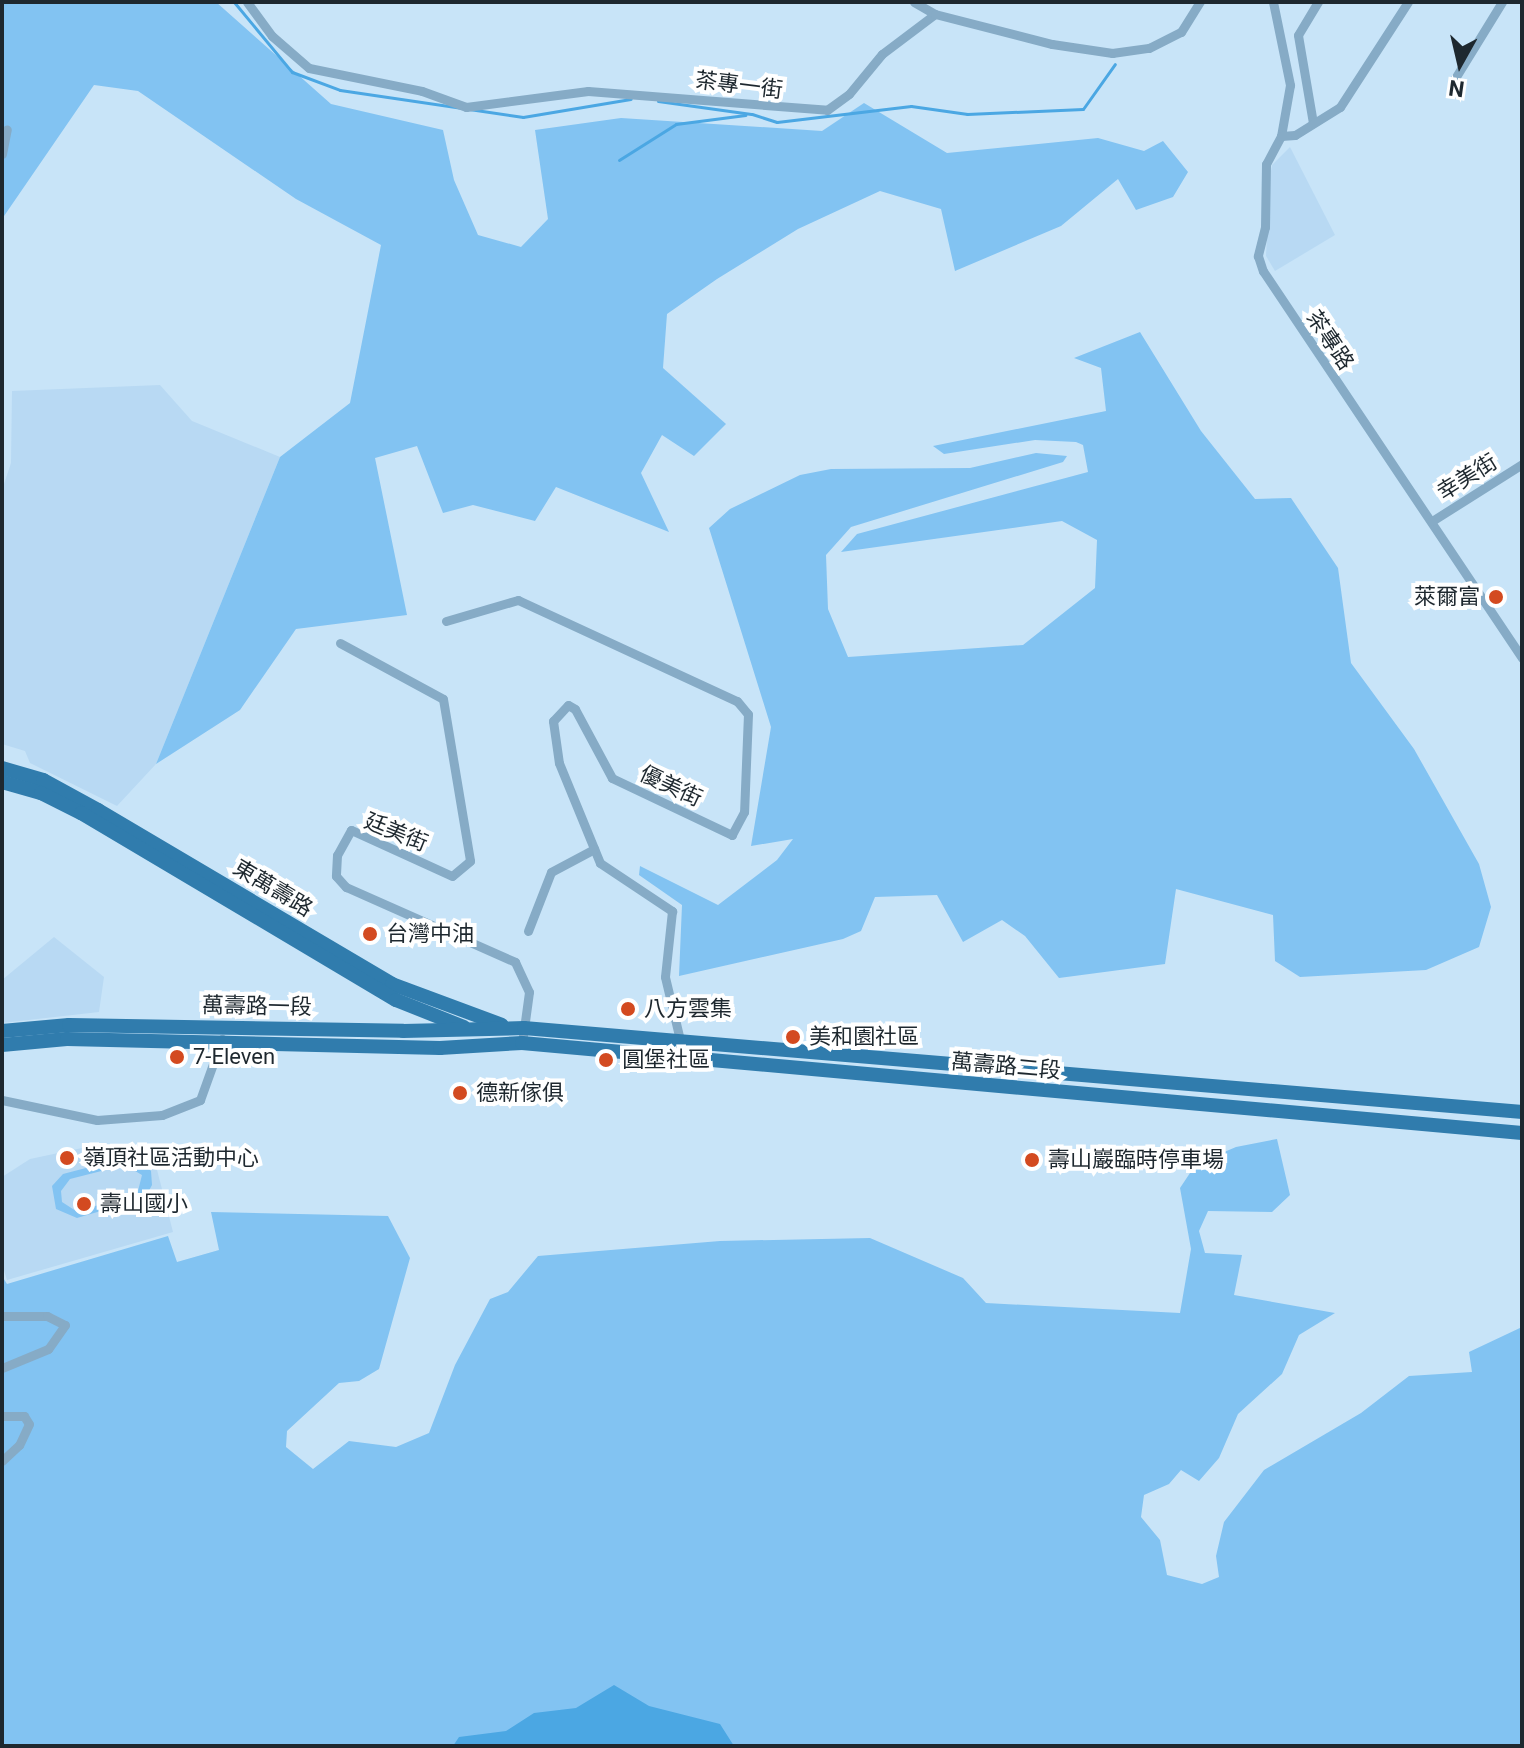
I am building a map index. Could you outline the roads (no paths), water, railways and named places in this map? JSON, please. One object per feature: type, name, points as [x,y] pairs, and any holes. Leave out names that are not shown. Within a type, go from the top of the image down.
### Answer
[{"type":"main road","name":"東萬壽路","points":[[2,768],[43,780],[98,810],[392,984],[517,1028]]},
{"type":"main road","name":"東萬壽路","points":[[2,782],[41,793],[81,813],[404,1003],[472,1030],[487,1043]]},
{"type":"main road","points":[[403,1031],[404,1003]]},
{"type":"main road","name":"萬壽路一段","points":[[2,1031],[69,1025],[440,1048],[487,1043]]},
{"type":"main road","name":"萬壽路一段","points":[[2,1045],[67,1039],[223,1033],[517,1028]]},
{"type":"main road","name":"萬壽路二段","points":[[517,1028],[1522,1112]]},
{"type":"main road","points":[[517,1028],[522,1043]]},
{"type":"main road","name":"萬壽路二段","points":[[487,1043],[522,1043],[1522,1133]]},
{"type":"street","name":"茶專一街","points":[[247,2],[272,36],[309,68],[422,91],[466,107],[588,91],[827,110],[849,94],[882,54],[935,14]]},
{"type":"street","points":[[914,2],[935,14],[1052,44],[1112,53],[1149,48],[1181,32],[1200,2]]},
{"type":"street","name":"茶專路","points":[[1273,2],[1290,85],[1281,136],[1266,164],[1265,227],[1258,256],[1263,271],[1522,658]]},
{"type":"street","points":[[1313,123],[1298,35],[1318,2]]},
{"type":"street","points":[[1281,136],[1295,135],[1340,107],[1408,2]]},
{"type":"street","points":[[1454,80],[1502,2]]},
{"type":"street","points":[[2,154],[7,129]]},
{"type":"street","name":"幸美街","points":[[1432,521],[1522,464]]},
{"type":"street","name":"優美街","points":[[446,621],[518,600],[737,701],[748,714],[744,812],[732,835],[612,778],[582,717],[568,705],[559,711],[553,736],[559,763],[600,863],[670,906],[665,977],[680,1040]]},
{"type":"street","name":"廷美街","points":[[340,643],[443,699],[470,861],[452,876],[351,830],[337,855],[336,876],[346,887],[515,962],[528,980],[517,1028]]},
{"type":"street","points":[[528,931],[551,872],[594,849]]},
{"type":"street","points":[[2,1100],[97,1120],[162,1115],[200,1100],[223,1033]]},
{"type":"street","points":[[2,1316],[47,1316],[65,1325],[48,1349],[2,1368]]},
{"type":"street","points":[[2,1416],[20,1415],[29,1424],[19,1445],[2,1461]]},
{"type":"waterway","points":[[234,2],[292,72],[340,90],[523,117],[630,99]]},
{"type":"waterway","points":[[752,114],[777,122],[911,106],[967,114],[1083,109],[1115,64]]},
{"type":"waterway","points":[[658,101],[751,114]]},
{"type":"waterway","points":[[619,160],[676,124],[745,115]]},
{"type":"place","name":"萊爾富","points":[[1496,597]]},
{"type":"place","name":"台灣中油","points":[[370,934]]},
{"type":"place","name":"八方雲集","points":[[628,1009]]},
{"type":"place","name":"美和園社區","points":[[793,1037]]},
{"type":"place","name":"7-Eleven","points":[[177,1057]]},
{"type":"place","name":"圓堡社區","points":[[606,1060]]},
{"type":"place","name":"德新傢俱","points":[[460,1093]]},
{"type":"place","name":"嶺頂社區活動中心","points":[[67,1158]]},
{"type":"place","name":"壽山巖臨時停車場","points":[[1032,1160]]},
{"type":"place","name":"壽山國小","points":[[84,1204]]}]
